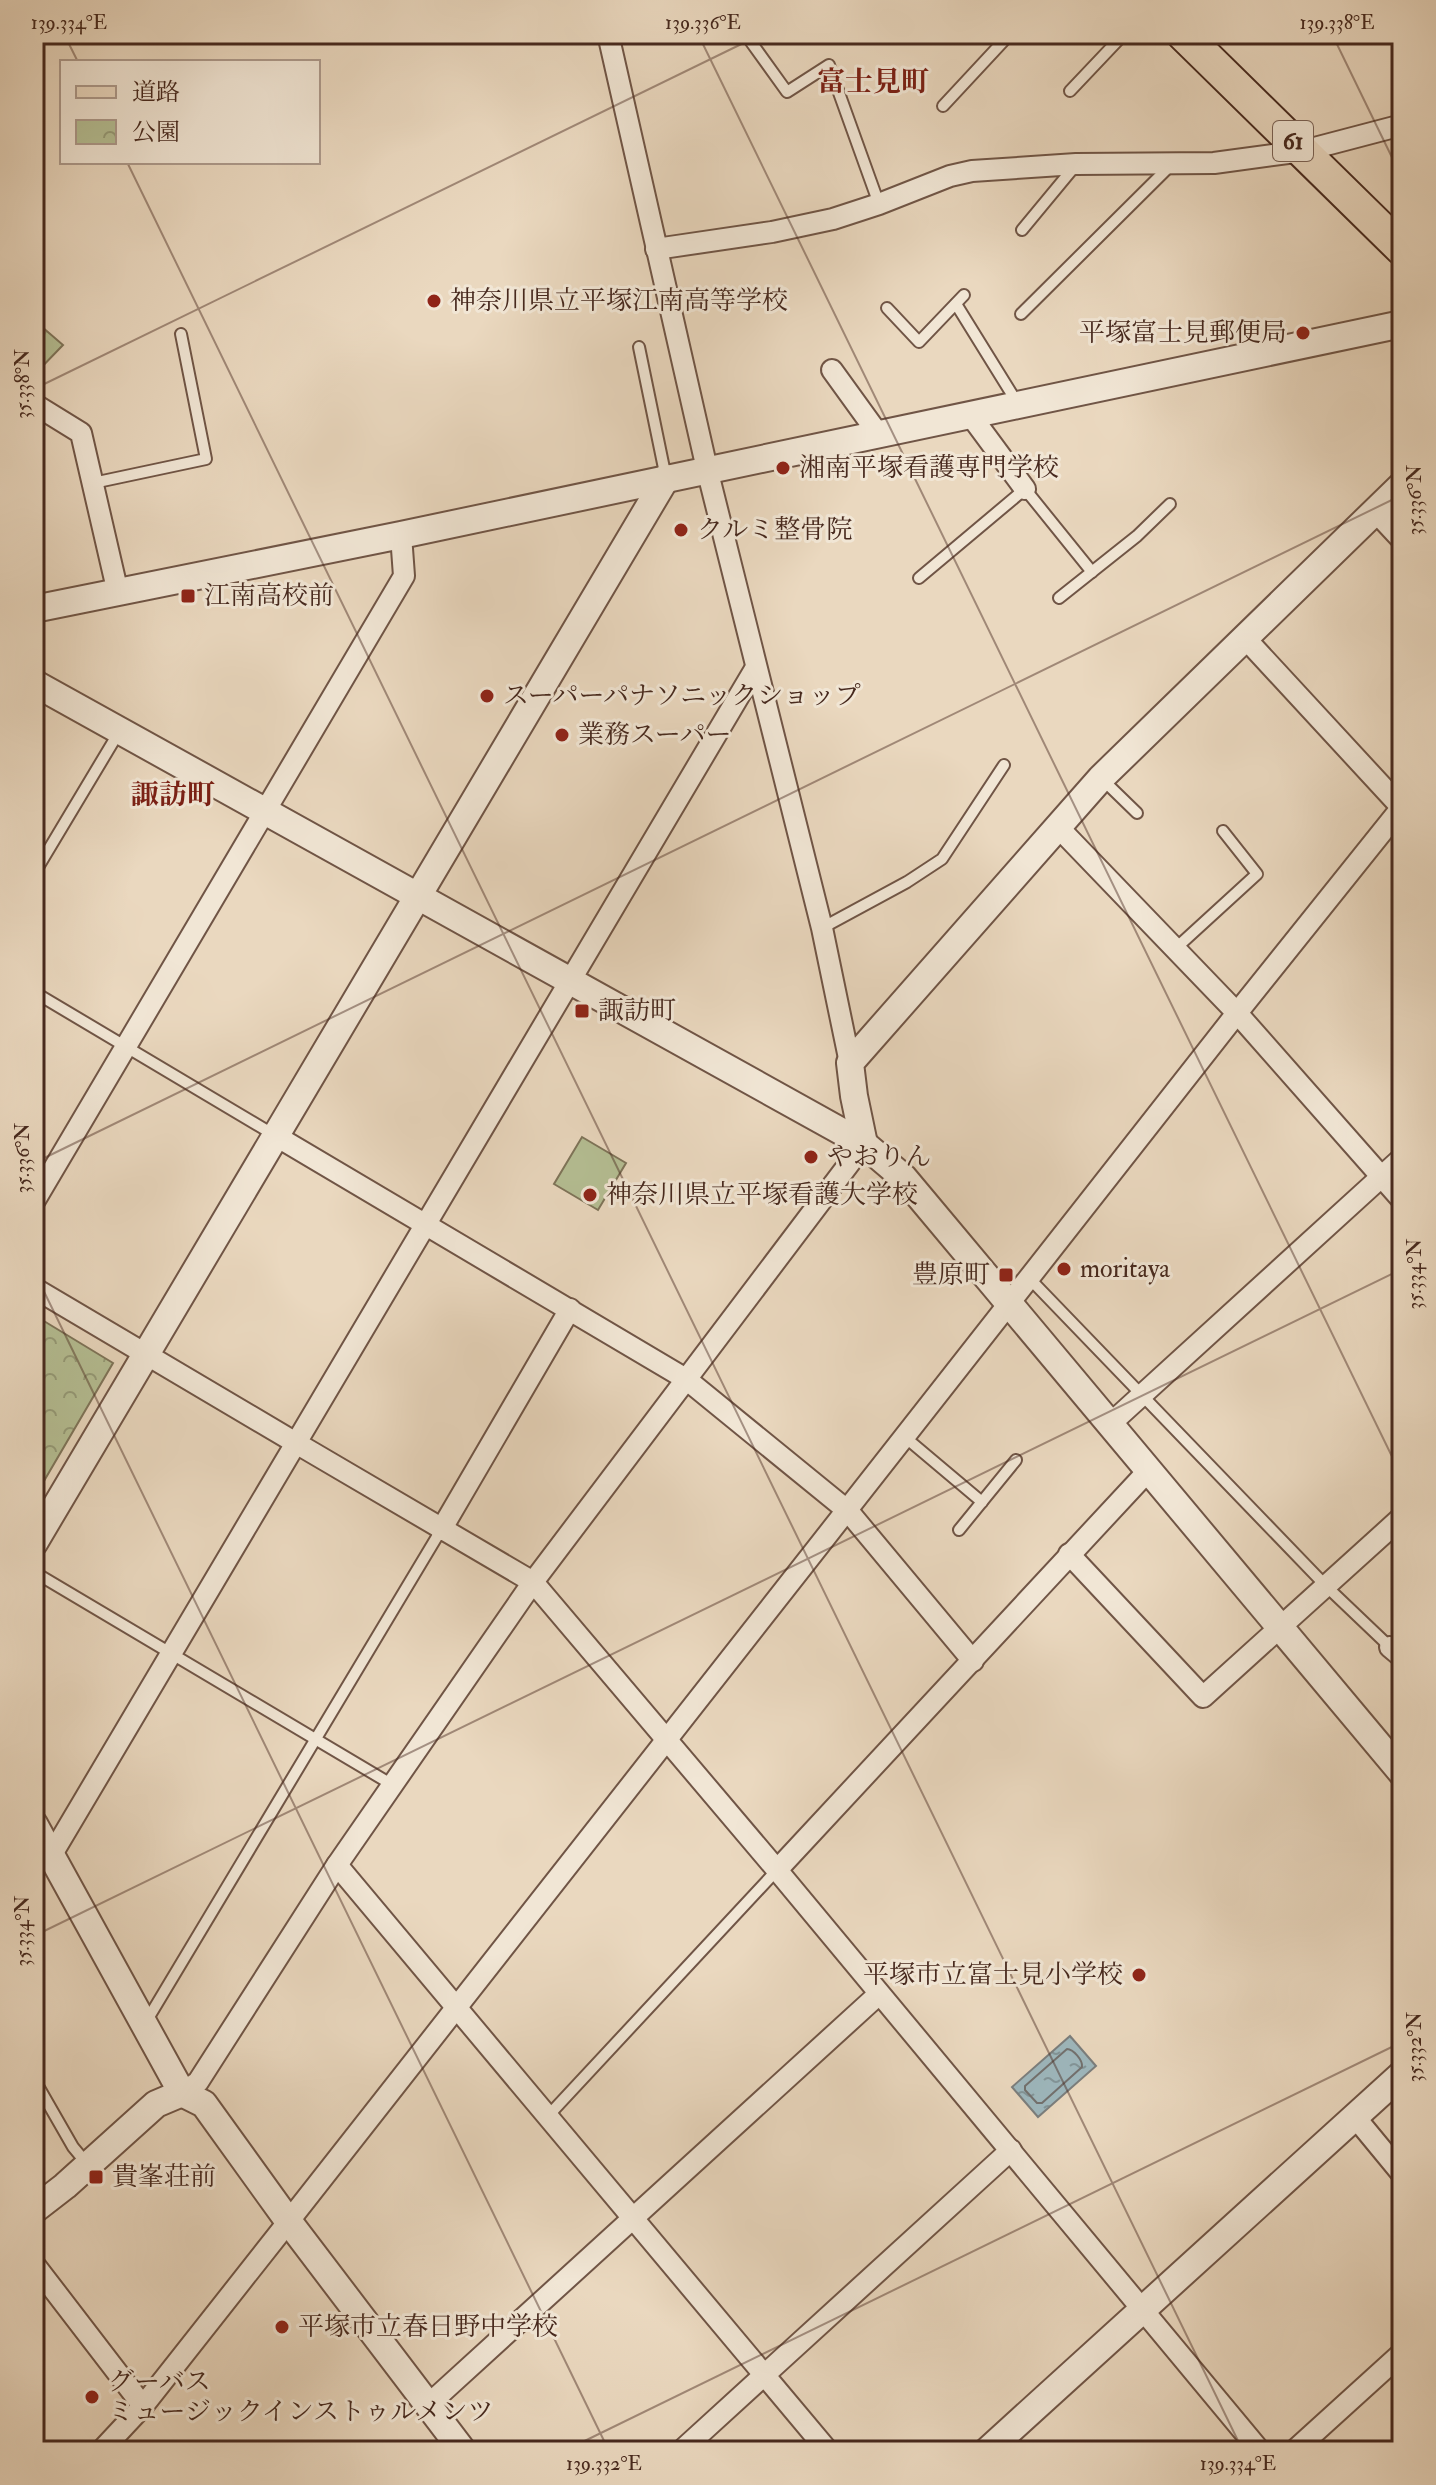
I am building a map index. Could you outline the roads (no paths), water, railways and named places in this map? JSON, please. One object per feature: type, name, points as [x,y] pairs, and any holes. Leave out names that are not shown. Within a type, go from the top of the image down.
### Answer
[{"type":"main road","name":"61","points":[[1183,34],[1402,249]]},
{"type":"street","points":[[34,2210],[156,2104],[198,2082],[391,1784],[533,1582],[864,1144],[822,928],[707,469],[608,34]]},
{"type":"street","points":[[656,249],[772,232],[833,219],[950,176],[972,171],[1076,164],[1214,163],[1303,151],[1402,125]]},
{"type":"street","points":[[34,609],[401,535],[1402,324]]},
{"type":"street","points":[[832,370],[879,435]]},
{"type":"street","points":[[34,404],[81,433],[118,593]]},
{"type":"street","points":[[971,416],[1025,489]]},
{"type":"street","points":[[34,1543],[666,478]]},
{"type":"street","points":[[850,1063],[1101,778],[1402,485]]},
{"type":"street","points":[[1375,511],[1402,540]]},
{"type":"street","points":[[34,1202],[404,576],[401,535]]},
{"type":"street","points":[[101,2451],[143,2406],[289,2222],[1237,1013],[1402,808],[1245,638]]},
{"type":"street","points":[[51,1856],[755,669]]},
{"type":"street","points":[[34,683],[864,1144],[904,1178],[1402,1773]]},
{"type":"street","points":[[1057,826],[1237,1013],[1402,1200]]},
{"type":"street","points":[[276,1136],[686,1379],[848,1511],[973,1661]]},
{"type":"street","points":[[1109,1425],[1402,1158]]},
{"type":"street","points":[[34,1288],[533,1582],[1260,2451]]},
{"type":"street","points":[[441,1530],[570,1309]]},
{"type":"street","points":[[777,1870],[1148,1471]]},
{"type":"street","points":[[1069,1554],[1203,1697],[1402,1517]]},
{"type":"street","points":[[34,1824],[182,2093],[204,2104],[289,2222],[463,2451]]},
{"type":"street","points":[[337,1865],[828,2451]]},
{"type":"street","points":[[428,2405],[879,1994]]},
{"type":"street","points":[[987,2451],[1402,2074]]},
{"type":"street","points":[[1355,2117],[1402,2174]]},
{"type":"street","points":[[681,2451],[1011,2150]]},
{"type":"street","points":[[34,2264],[143,2406]]},
{"type":"street","points":[[1294,2451],[1402,2353]]},
{"type":"lane","points":[[943,106],[1010,34]]},
{"type":"lane","points":[[1070,91],[1124,34]]},
{"type":"lane","points":[[751,42],[787,92],[829,65],[879,204]]},
{"type":"lane","points":[[1022,230],[1076,164]]},
{"type":"lane","points":[[1021,314],[1171,164]]},
{"type":"lane","points":[[887,308],[919,342],[964,295]]},
{"type":"lane","points":[[956,304],[1019,406]]},
{"type":"lane","points":[[93,483],[206,459],[181,334]]},
{"type":"lane","points":[[639,347],[666,478]]},
{"type":"lane","points":[[919,578],[1025,489],[1092,572]]},
{"type":"lane","points":[[1059,598],[1137,536],[1170,504]]},
{"type":"lane","points":[[34,874],[120,731]]},
{"type":"lane","points":[[822,928],[907,882],[942,859],[1004,765]]},
{"type":"lane","points":[[1101,778],[1137,813]]},
{"type":"lane","points":[[1175,949],[1257,874],[1223,831]]},
{"type":"lane","points":[[34,992],[276,1136]]},
{"type":"lane","points":[[1030,1279],[1326,1586],[1396,1652]]},
{"type":"lane","points":[[906,1438],[982,1502]]},
{"type":"lane","points":[[959,1530],[1016,1460]]},
{"type":"lane","points":[[145,2024],[441,1530]]},
{"type":"lane","points":[[34,1572],[391,1784]]},
{"type":"lane","points":[[548,2116],[777,1870]]},
{"type":"lane","points":[[34,2079],[73,2147],[88,2165]]},
{"type":"water","points":[[1070,2036],[1096,2066],[1038,2117],[1012,2087]]},
{"type":"place","name":"神奈川県立平塚江南高等学校","points":[[434,301]]},
{"type":"place","name":"平塚富士見郵便局","points":[[1303,333]]},
{"type":"place","name":"湘南平塚看護専門学校","points":[[783,468]]},
{"type":"place","name":"クルミ整骨院","points":[[681,530]]},
{"type":"place","name":"江南高校前","points":[[188,596]]},
{"type":"place","name":"スーパーパナソニックショップ","points":[[487,696]]},
{"type":"place","name":"業務スーパー","points":[[562,735]]},
{"type":"place","name":"諏訪町","points":[[582,1011]]},
{"type":"place","name":"やおりん","points":[[811,1157]]},
{"type":"place","name":"神奈川県立平塚看護大学校","points":[[590,1195]]},
{"type":"place","name":"moritaya","points":[[1064,1269]]},
{"type":"place","name":"豊原町","points":[[1006,1275]]},
{"type":"place","name":"平塚市立富士見小学校","points":[[1139,1975]]},
{"type":"place","name":"貴峯荘前","points":[[96,2177]]},
{"type":"place","name":"平塚市立春日野中学校","points":[[282,2327]]},
{"type":"place","name":"グーバス ミュージックインストゥルメンツ","points":[[92,2397]]},
{"type":"district","name":"富士見町","points":[[873,82]]},
{"type":"district","name":"諏訪町","points":[[173,795]]}]
